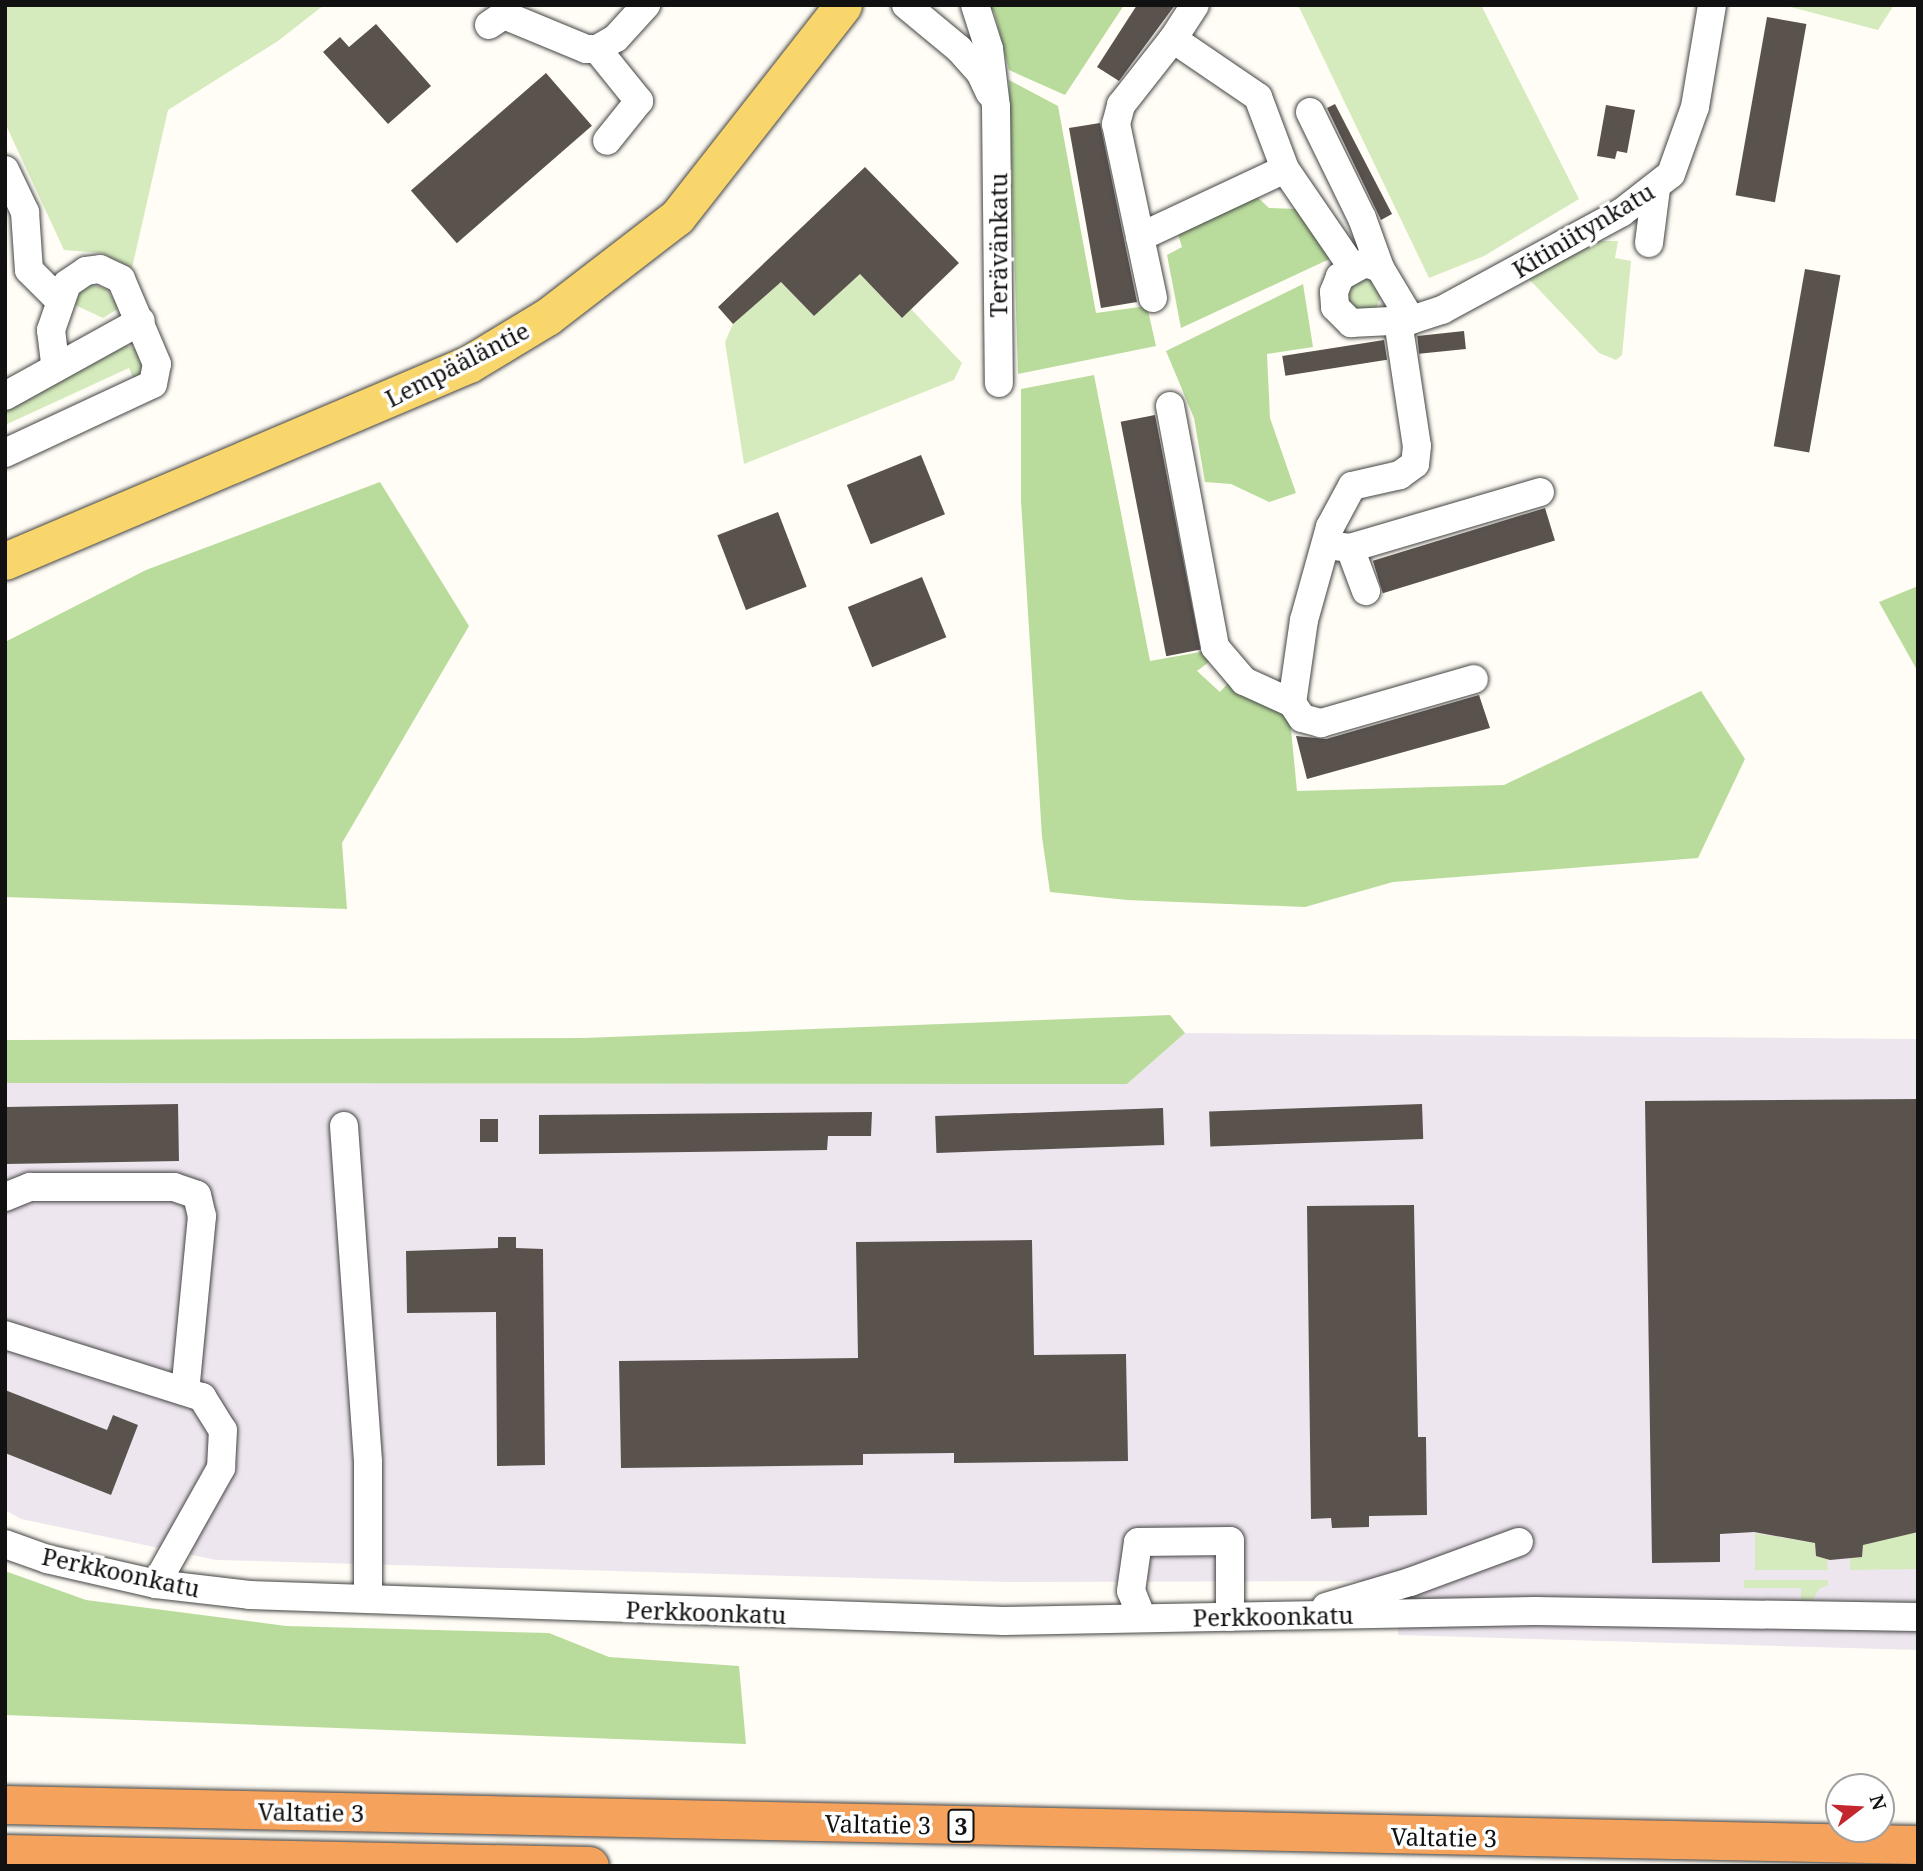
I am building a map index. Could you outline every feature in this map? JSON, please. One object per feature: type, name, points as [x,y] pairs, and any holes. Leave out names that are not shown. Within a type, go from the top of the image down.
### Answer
[{"type":"highway","name":"Valtatie 3","points":[[5,1805],[1918,1845]]},
{"type":"highway","name":"Valtatie 3","points":[[5,1854],[590,1866]]},
{"type":"main road","name":"Lempääläntie","points":[[5,561],[469,364],[547,317],[677,217],[843,5]]},
{"type":"street","points":[[489,24],[504,15],[586,49],[597,49],[616,38],[646,5]]},
{"type":"street","name":"Terävänkatu","points":[[906,5],[980,72],[996,107]]},
{"type":"street","name":"Terävänkatu","points":[[975,5],[989,49],[996,107],[999,383]]},
{"type":"street","points":[[1153,298],[1116,124],[1121,106],[1173,39],[1195,5]]},
{"type":"street","name":"Kitiniitynkatu","points":[[1352,267],[1340,277],[1334,292],[1341,318],[1351,323],[1404,320],[1442,310],[1517,270],[1656,188],[1671,174],[1689,132],[1712,5]]},
{"type":"street","points":[[1173,39],[1258,97],[1285,169],[1352,267],[1366,263],[1380,268]]},
{"type":"street","points":[[597,49],[639,100],[607,141]]},
{"type":"street","points":[[1292,703],[1304,620],[1338,546],[1352,486],[1400,475],[1415,464],[1417,446],[1404,320],[1380,268],[1362,218],[1310,112]]},
{"type":"street","points":[[1140,237],[1285,169]]},
{"type":"street","points":[[5,170],[25,212],[29,270],[60,301]]},
{"type":"street","points":[[1649,243],[1656,188]]},
{"type":"street","points":[[5,453],[153,384],[157,363],[121,279],[100,270],[75,276],[60,301],[51,330],[56,368]]},
{"type":"street","points":[[5,396],[141,321]]},
{"type":"street","points":[[1170,406],[1215,647],[1244,681],[1292,703],[1303,718],[1321,723],[1474,679]]},
{"type":"street","points":[[1338,546],[1540,492]]},
{"type":"street","points":[[1338,546],[1367,591]]},
{"type":"street","points":[[344,1126],[368,1462],[368,1599]]},
{"type":"street","points":[[5,1196],[30,1187],[174,1187],[197,1195],[202,1216],[185,1391]]},
{"type":"street","points":[[5,1335],[202,1397],[223,1430],[221,1468],[190,1526],[160,1569],[156,1584]]},
{"type":"street","points":[[1303,1615],[1368,1591],[1408,1567],[1515,1534]]},
{"type":"street","points":[[1142,1618],[1131,1591],[1138,1542],[1230,1541],[1230,1617]]},
{"type":"street","name":"Perkkoonkatu","points":[[5,1544],[47,1559],[156,1584],[249,1595],[833,1617],[1142,1618],[1414,1613],[1918,1618]]},
{"type":"shaded area","points":[[1185,1033],[1918,1039],[1918,1650],[1398,1635],[1396,1581],[1007,1582],[216,1560],[21,1519],[5,1510],[5,1083],[1127,1084]]},
{"type":"green space","points":[[5,5],[324,5],[278,41],[168,110],[132,268],[101,253],[64,250],[5,123]]},
{"type":"green space","points":[[989,5],[1124,5],[1065,95],[1009,70],[995,14]]},
{"type":"green space","points":[[1298,5],[1481,5],[1579,199],[1484,256],[1429,278]]},
{"type":"green space","points":[[1783,5],[1894,5],[1878,30]]},
{"type":"green space","points":[[1009,80],[1058,106],[1096,313],[1147,306],[1156,346],[1018,374]]},
{"type":"green space","points":[[1253,193],[1269,208],[1298,209],[1336,256],[1181,328],[1167,255],[1182,247],[1177,231]]},
{"type":"green space","points":[[1595,241],[1618,241],[1615,258],[1631,261],[1622,355],[1616,360],[1599,353],[1528,278]]},
{"type":"green space","points":[[860,274],[902,318],[911,309],[962,363],[954,380],[744,464],[725,342],[733,324],[781,282],[814,316]]},
{"type":"green space","points":[[1360,275],[1372,279],[1381,297],[1375,310],[1356,316],[1341,290]]},
{"type":"green space","points":[[1303,284],[1313,347],[1267,354],[1270,418],[1296,493],[1269,502],[1231,484],[1205,482],[1194,418],[1166,351]]},
{"type":"green space","points":[[92,285],[107,289],[119,308],[103,318],[73,304],[83,289]]},
{"type":"green space","points":[[125,345],[142,351],[147,367],[136,384],[129,368],[5,425],[5,410]]},
{"type":"green space","points":[[1094,375],[1150,661],[1206,651],[1209,662],[1197,671],[1220,692],[1231,680],[1290,719],[1297,791],[1504,785],[1701,691],[1745,759],[1698,858],[1393,882],[1305,907],[1127,900],[1050,892],[1042,837],[1021,501],[1021,389]]},
{"type":"green space","points":[[380,482],[469,626],[342,843],[347,909],[5,897],[5,642],[146,570]]},
{"type":"green space","points":[[1918,586],[1918,672],[1879,602]]},
{"type":"green space","points":[[1170,1015],[1185,1033],[1127,1084],[5,1083],[5,1040],[584,1038]]},
{"type":"green space","points":[[1918,1532],[1918,1569],[1850,1570],[1850,1558],[1862,1557],[1863,1543]]},
{"type":"green space","points":[[1755,1533],[1815,1543],[1816,1556],[1827,1559],[1828,1570],[1755,1570]]},
{"type":"green space","points":[[5,1571],[86,1600],[286,1626],[549,1633],[609,1657],[739,1666],[746,1744],[5,1715]]},
{"type":"green space","points":[[1744,1580],[1828,1580],[1828,1585],[1819,1589],[1810,1604],[1801,1604],[1801,1588],[1744,1588]]},
{"type":"building","points":[[1137,5],[1175,5],[1119,81],[1097,67]]},
{"type":"building","points":[[1767,17],[1806,24],[1775,202],[1736,195]]},
{"type":"building","points":[[376,24],[431,86],[388,124],[323,52],[340,37],[349,47]]},
{"type":"building","points":[[546,73],[592,126],[457,243],[411,190]]},
{"type":"building","points":[[1335,104],[1392,214],[1381,220],[1327,108]]},
{"type":"building","points":[[1606,105],[1635,110],[1627,153],[1617,151],[1615,159],[1597,156]]},
{"type":"building","points":[[1100,123],[1137,302],[1101,308],[1069,128]]},
{"type":"building","points":[[865,167],[959,263],[902,318],[860,274],[814,316],[781,282],[733,324],[718,307]]},
{"type":"building","points":[[1805,269],[1840,275],[1809,453],[1774,446]]},
{"type":"building","points":[[1464,331],[1466,349],[1419,354],[1417,336]]},
{"type":"building","points":[[1384,340],[1387,360],[1285,376],[1282,356]]},
{"type":"building","points":[[1155,415],[1201,650],[1166,656],[1121,422]]},
{"type":"building","points":[[921,455],[945,514],[871,544],[847,485]]},
{"type":"building","points":[[1545,508],[1555,541],[1383,593],[1373,561]]},
{"type":"building","points":[[778,512],[807,587],[746,610],[717,535]]},
{"type":"building","points":[[922,577],[946,637],[872,667],[848,607]]},
{"type":"building","points":[[1479,695],[1490,728],[1307,779],[1296,736],[1326,739]]},
{"type":"building","points":[[1918,1099],[1918,1532],[1863,1545],[1862,1557],[1830,1560],[1816,1556],[1815,1543],[1754,1532],[1720,1534],[1720,1562],[1652,1563],[1645,1101]]},
{"type":"building","points":[[178,1104],[179,1161],[6,1164],[5,1107]]},
{"type":"building","points":[[1422,1104],[1423,1139],[1210,1146],[1209,1111]]},
{"type":"building","points":[[1163,1108],[1164,1145],[936,1153],[935,1116]]},
{"type":"building","points":[[872,1112],[871,1136],[828,1136],[827,1150],[539,1154],[539,1115]]},
{"type":"building","points":[[480,1119],[498,1119],[498,1142],[480,1142]]},
{"type":"building","points":[[1414,1205],[1418,1437],[1426,1437],[1427,1515],[1369,1516],[1369,1527],[1332,1528],[1331,1518],[1311,1519],[1307,1206]]},
{"type":"building","points":[[498,1237],[516,1237],[516,1248],[543,1249],[545,1465],[497,1466],[496,1312],[407,1313],[406,1251],[498,1248]]},
{"type":"building","points":[[1032,1240],[1034,1355],[1126,1354],[1128,1461],[954,1463],[954,1453],[863,1454],[863,1465],[621,1468],[619,1361],[858,1358],[856,1242]]},
{"type":"building","points":[[5,1390],[107,1430],[113,1415],[138,1425],[111,1495],[5,1453]]}]
